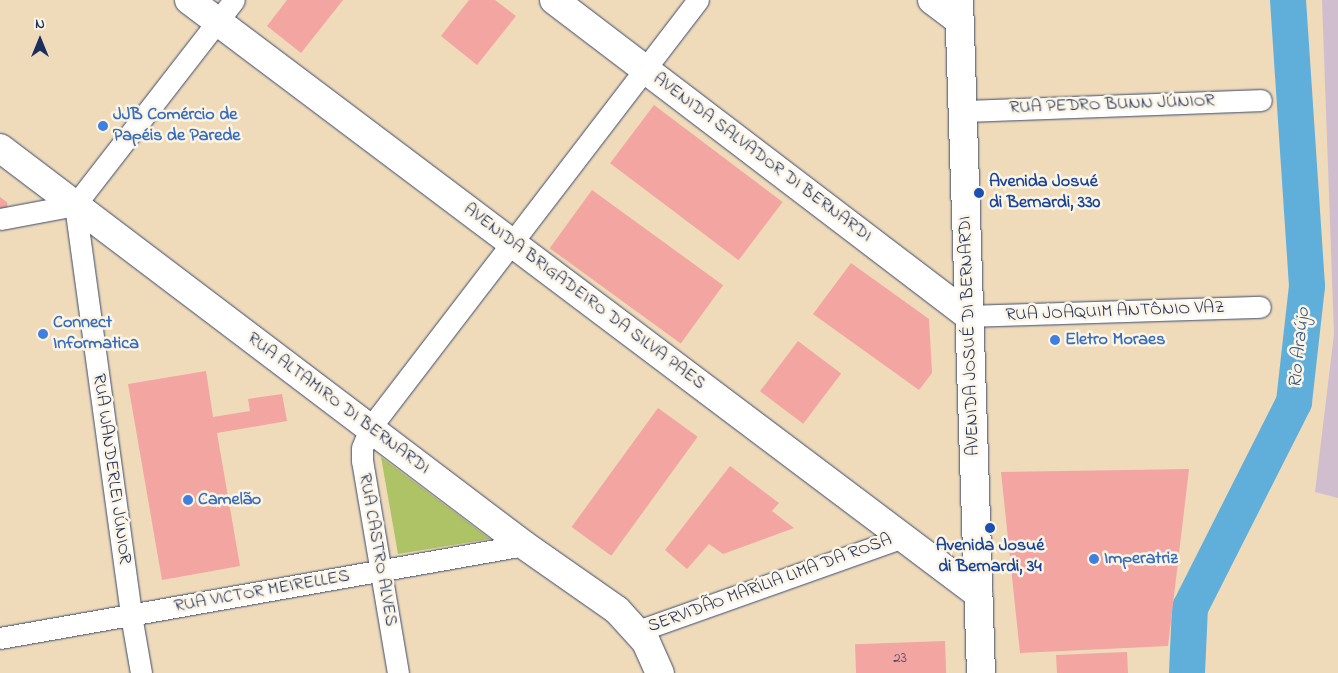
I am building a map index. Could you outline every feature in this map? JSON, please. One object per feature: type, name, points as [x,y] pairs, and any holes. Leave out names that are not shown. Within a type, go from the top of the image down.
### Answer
[{"type":"street","name":"AVENIDA BRIGADEIRO DA SILVA PAES","points":[[189,0],[978,594]]},
{"type":"street","points":[[0,219],[76,205],[234,0]]},
{"type":"street","name":"AVENIDA SALVADOR DI BERNARDI","points":[[554,0],[969,316]]},
{"type":"street","name":"RUA CASTRO ALVES","points":[[398,673],[362,461],[362,448],[370,428],[698,0]]},
{"type":"street","points":[[932,0],[959,10]]},
{"type":"street","name":"AVENIDA JOSUÉ DI BERNARDI","points":[[959,10],[981,673]]},
{"type":"street","name":"RUA PEDRO BUNN JÚNIOR","points":[[962,111],[1261,100]]},
{"type":"street","name":"RUA ALTAMIRO DI BERNARDI","points":[[0,148],[524,545],[616,610],[638,631],[653,655],[660,673]]},
{"type":"street","name":"RUA WANDERLEI JÚNIOR","points":[[76,205],[131,615],[141,673]]},
{"type":"street","name":"RUA JOAQUIM ANTÔNIO VAZ","points":[[969,316],[1260,307]]},
{"type":"street","name":"SERVIDÃO MARÍLIA LIMA DA ROSA","points":[[638,631],[903,537]]},
{"type":"street","name":"RUA VICTOR MEIRELLES","points":[[0,638],[524,545]]},
{"type":"shaded area","points":[[1322,0],[1338,0],[1338,498],[1315,492],[1334,334]]},
{"type":"green space","points":[[381,457],[490,539],[398,554]]},
{"type":"building","points":[[287,0],[343,0],[301,53],[267,26]]},
{"type":"building","points":[[469,0],[495,0],[516,16],[477,65],[441,36]]},
{"type":"building","points":[[654,105],[783,202],[739,260],[610,163]]},
{"type":"building","points":[[592,190],[723,285],[681,343],[550,248]]},
{"type":"building","points":[[0,197],[7,202],[8,211],[0,212]]},
{"type":"building","points":[[851,263],[929,319],[932,373],[919,390],[813,314]]},
{"type":"building","points":[[798,341],[841,373],[803,424],[760,391]]},
{"type":"building","name":"Camelão","points":[[206,371],[213,417],[250,411],[248,399],[282,394],[287,421],[217,433],[240,566],[162,580],[128,384]]},
{"type":"building","points":[[658,408],[698,437],[611,556],[572,527]]},
{"type":"building","points":[[730,466],[779,503],[772,511],[794,528],[723,554],[709,544],[687,569],[665,550]]},
{"type":"building","name":"Imperatriz","points":[[1189,469],[1168,646],[1020,653],[1001,472]]},
{"type":"building","points":[[945,641],[946,673],[856,673],[855,644]]},
{"type":"building","points":[[1127,652],[1128,673],[1057,673],[1056,655]]},
{"type":"waterway","name":"Rio Araújo","points":[[1187,673],[1190,608],[1294,402],[1307,286],[1288,0]]},
{"type":"place","name":"JJB Comércio de Papéis de Parede","points":[[103,126]]},
{"type":"place","name":"Avenida Josué di Bernardi, 330","points":[[979,193]]},
{"type":"place","name":"Connect Informatica","points":[[43,334]]},
{"type":"place","name":"Eletro Moraes","points":[[1055,340]]},
{"type":"place","name":"Camelão","points":[[188,500]]},
{"type":"place","name":"Avenida Josué di Bernardi, 34","points":[[990,528]]},
{"type":"place","name":"Imperatriz","points":[[1094,559]]}]
